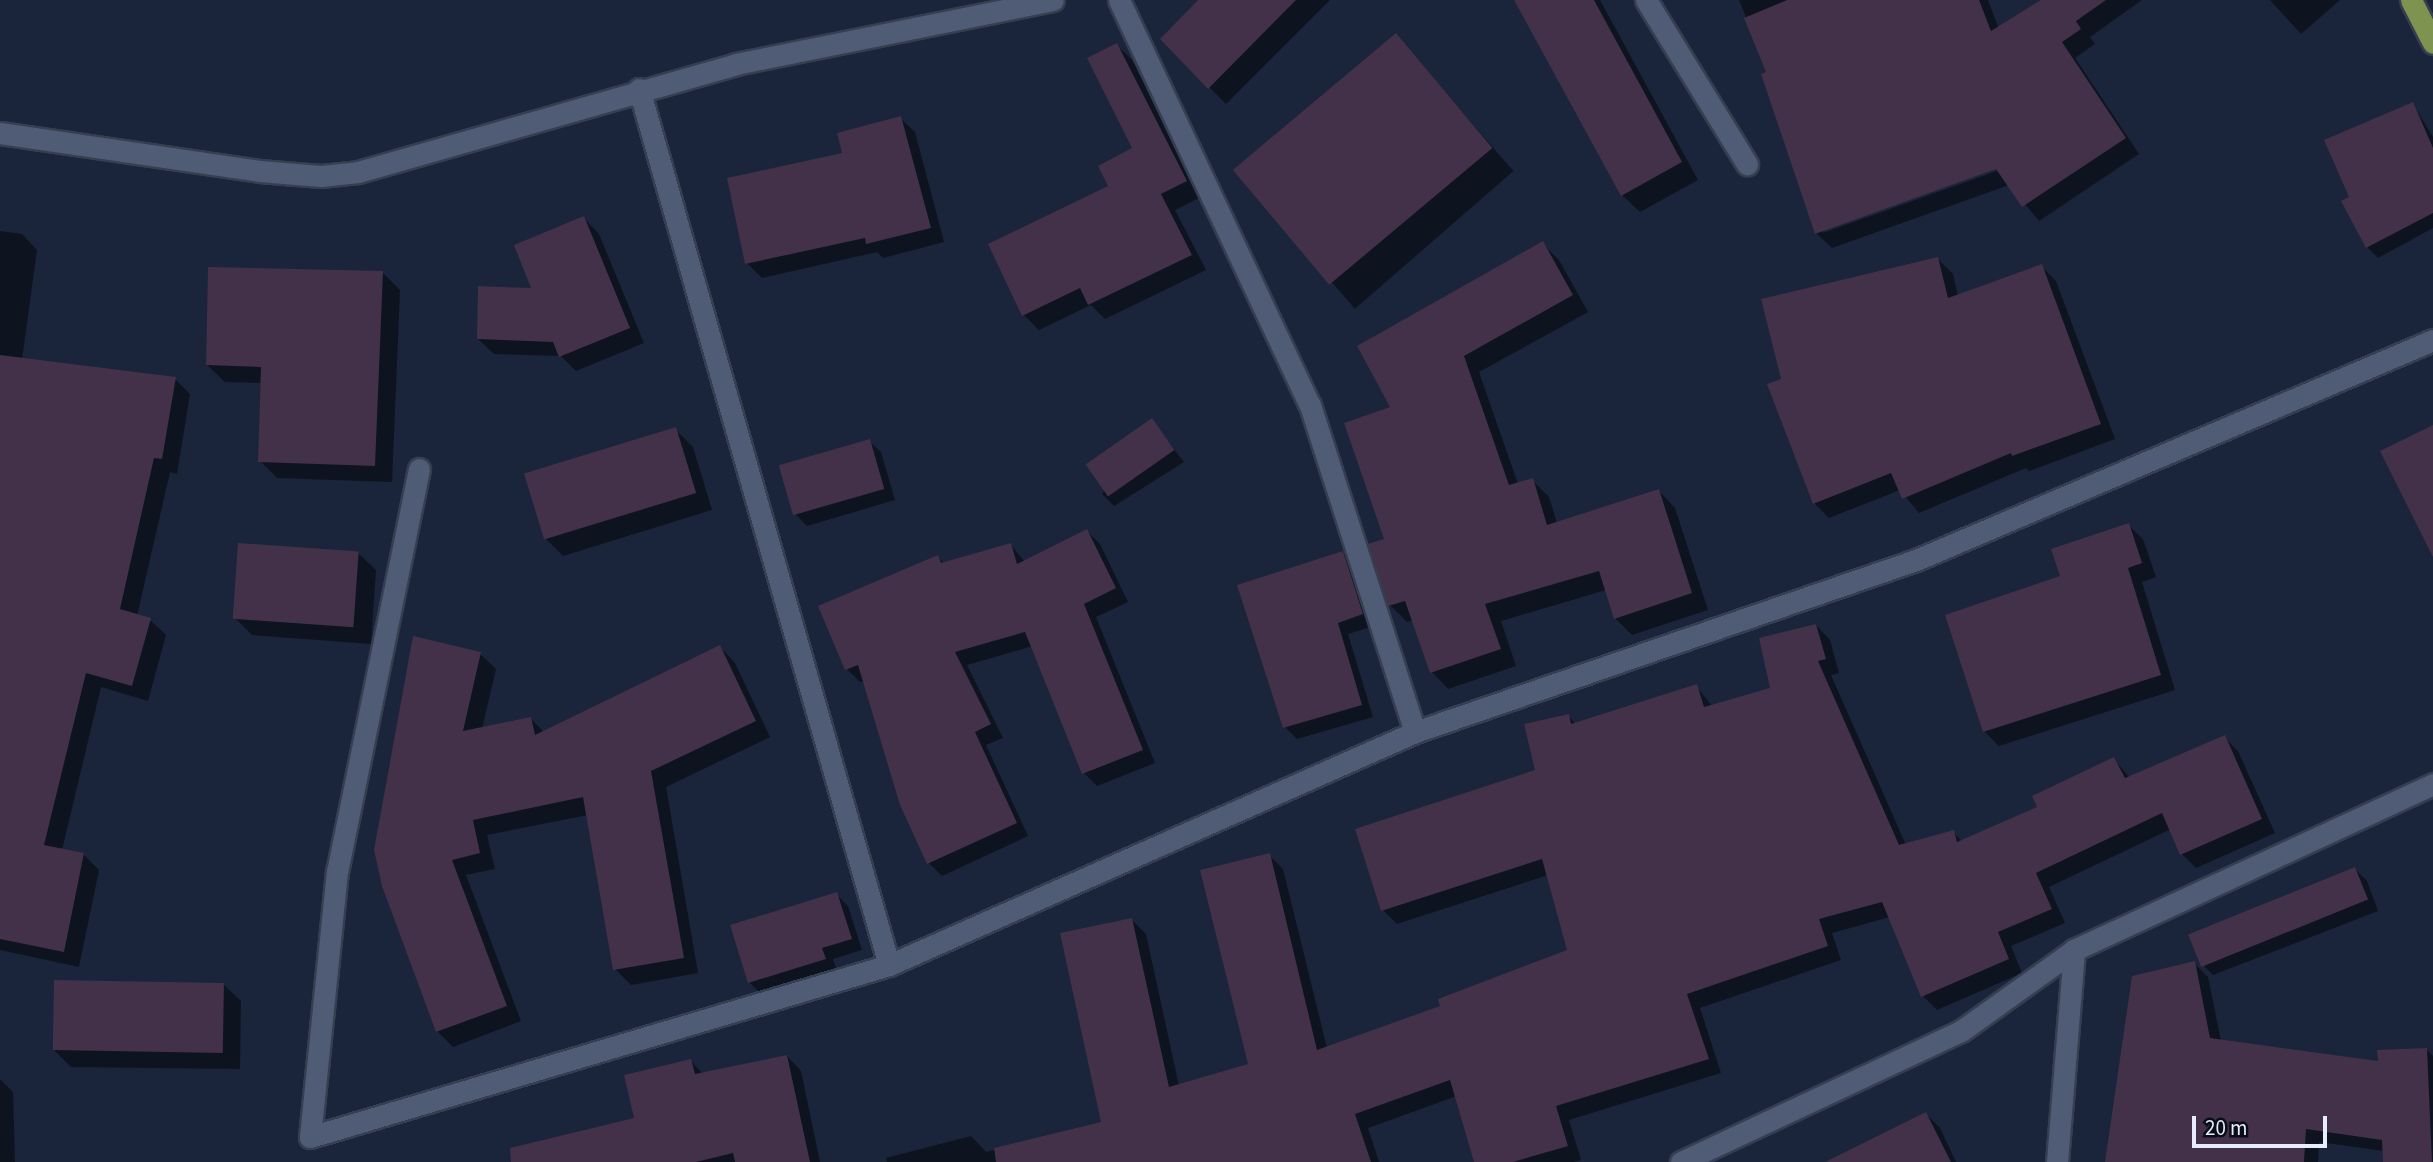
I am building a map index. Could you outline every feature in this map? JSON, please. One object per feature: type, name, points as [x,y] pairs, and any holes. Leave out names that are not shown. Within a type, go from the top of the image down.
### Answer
[{"type":"main road","points":[[2411,0],[2433,43]]},
{"type":"street","points":[[0,133],[321,176],[358,172],[486,138],[639,89],[1053,0]]},
{"type":"street","points":[[1119,0],[1310,405],[1415,732]]},
{"type":"street","points":[[1646,0],[1747,164]]},
{"type":"street","points":[[639,89],[888,965]]},
{"type":"street","points":[[419,469],[337,871],[310,1137],[888,965],[1415,732],[1916,560],[2433,340]]},
{"type":"street","points":[[1681,1162],[1961,1031],[2074,950],[2433,784]]},
{"type":"street","points":[[2057,1162],[2074,950]]},
{"type":"building","points":[[1198,0],[1296,0],[1208,89],[1160,39]]},
{"type":"building","points":[[1514,0],[1594,0],[1682,162],[1621,196]]},
{"type":"building","points":[[1787,0],[1979,0],[1991,31],[2041,0],[2106,0],[2076,21],[2081,29],[2062,42],[2126,138],[2022,207],[1996,169],[1815,234],[1761,74],[1766,72],[1744,18]]},
{"type":"building","points":[[1396,33],[1492,148],[1329,285],[1233,170]]},
{"type":"building","points":[[1117,43],[1187,181],[1161,194],[1192,255],[1088,305],[1080,288],[1022,316],[988,244],[1108,186],[1098,166],[1132,148],[1087,58]]},
{"type":"building","points":[[2413,102],[2433,148],[2433,213],[2366,248],[2341,201],[2349,197],[2324,140]]},
{"type":"building","points":[[901,116],[931,228],[866,244],[865,238],[745,264],[727,178],[842,153],[837,133]]},
{"type":"building","points":[[584,216],[630,328],[559,357],[553,342],[477,339],[478,286],[531,288],[514,245]]},
{"type":"building","points":[[1543,241],[1573,295],[1464,356],[1509,485],[1533,478],[1547,525],[1659,489],[1692,593],[1614,619],[1599,571],[1485,604],[1501,649],[1430,673],[1405,601],[1388,606],[1368,544],[1384,539],[1344,423],[1390,407],[1357,346]]},
{"type":"building","points":[[1938,257],[1948,298],[2042,264],[2101,424],[2012,456],[2011,453],[1902,499],[1891,473],[1813,504],[1767,384],[1781,379],[1761,299]]},
{"type":"building","points":[[208,267],[383,271],[375,466],[258,462],[261,367],[206,365]]},
{"type":"building","points":[[0,355],[176,377],[162,459],[154,458],[120,609],[151,618],[132,686],[86,673],[44,845],[84,853],[64,952],[0,939]]},
{"type":"building","points":[[1152,418],[1174,450],[1108,496],[1086,464]]},
{"type":"building","points":[[2433,425],[2433,557],[2380,451]]},
{"type":"building","points":[[676,427],[696,493],[544,539],[524,473]]},
{"type":"building","points":[[870,439],[884,489],[793,515],[779,465]]},
{"type":"building","points":[[2129,523],[2142,563],[2128,568],[2161,675],[1983,732],[1945,615],[2060,576],[2051,549]]},
{"type":"building","points":[[1087,529],[1116,588],[1084,604],[1143,750],[1082,774],[1025,632],[955,652],[991,724],[975,732],[1017,823],[927,864],[900,805],[858,665],[845,670],[818,606],[938,555],[941,563],[1011,543],[1017,564]]},
{"type":"building","points":[[238,543],[359,551],[353,627],[233,619]]},
{"type":"building","points":[[1343,551],[1363,614],[1338,623],[1362,705],[1283,728],[1237,585]]},
{"type":"building","points":[[1816,624],[1826,659],[1818,661],[1899,845],[1954,830],[1957,842],[2037,807],[2032,796],[2114,757],[2125,778],[2225,735],[2262,819],[2180,855],[2162,813],[2036,873],[2052,909],[1998,932],[2009,959],[1921,997],[1882,902],[1819,919],[1828,946],[1687,994],[1709,1059],[1556,1106],[1568,1146],[1513,1162],[1474,1162],[1450,1080],[1355,1114],[1371,1162],[996,1162],[994,1148],[1101,1122],[1060,933],[1132,918],[1169,1087],[1248,1064],[1200,870],[1270,853],[1317,1050],[1440,1006],[1438,999],[1567,950],[1542,859],[1381,911],[1355,829],[1535,770],[1524,724],[1569,714],[1571,724],[1697,684],[1704,707],[1770,688],[1759,638]]},
{"type":"building","points":[[413,636],[481,652],[463,731],[531,717],[535,735],[720,645],[756,721],[651,771],[684,958],[613,970],[583,797],[473,820],[480,853],[452,860],[507,1006],[436,1032],[382,886],[374,850]]},
{"type":"building","points":[[2355,867],[2368,899],[2201,967],[2188,934]]},
{"type":"building","points":[[837,892],[852,939],[822,948],[826,959],[748,983],[730,925]]},
{"type":"building","points":[[2195,961],[2210,1038],[2378,1061],[2377,1050],[2427,1048],[2432,1162],[2383,1162],[2382,1140],[2306,1129],[2304,1162],[2105,1162],[2132,976]]},
{"type":"building","points":[[54,980],[224,983],[223,1053],[53,1050]]},
{"type":"building","points":[[787,1055],[810,1162],[735,1162],[733,1153],[696,1162],[511,1162],[510,1148],[634,1118],[624,1075],[691,1059],[695,1074]]},
{"type":"building","points":[[1926,1112],[1951,1162],[1825,1162]]}]
